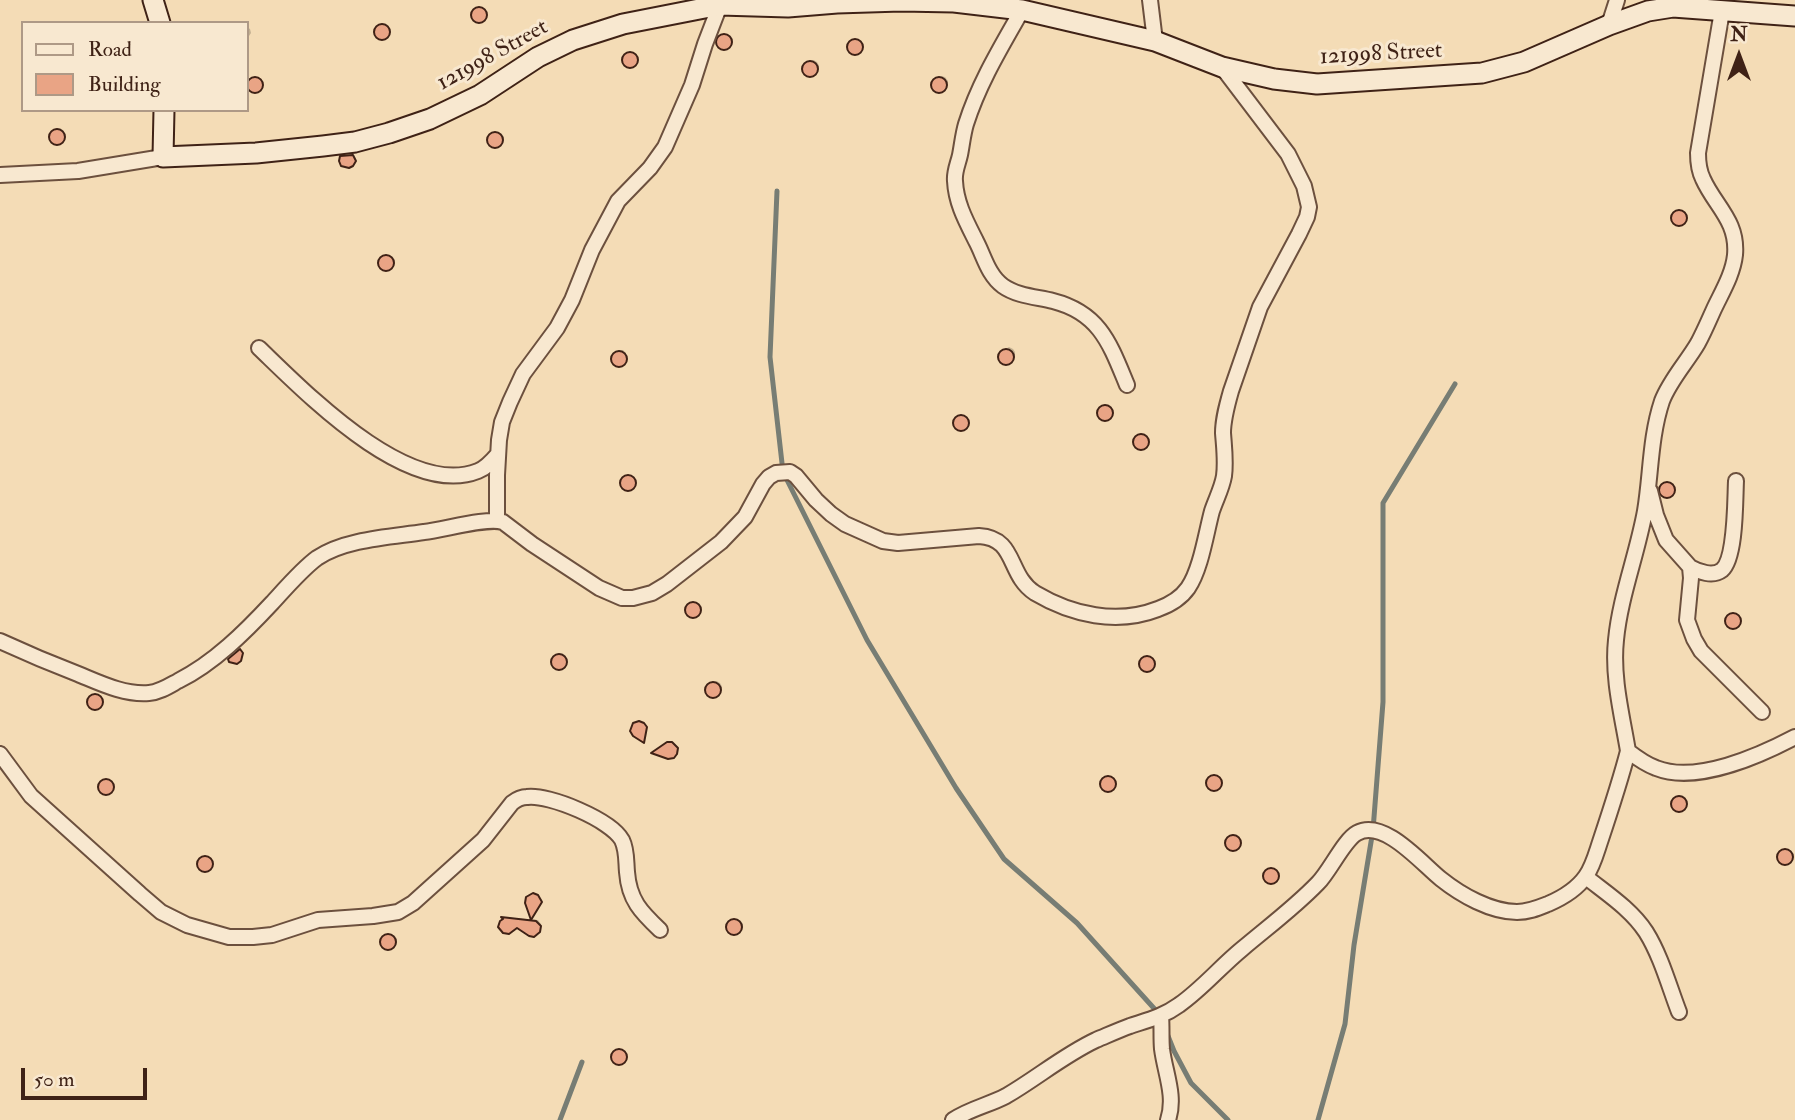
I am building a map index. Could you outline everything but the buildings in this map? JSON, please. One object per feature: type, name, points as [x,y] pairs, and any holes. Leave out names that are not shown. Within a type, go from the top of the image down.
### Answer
[{"type":"street","points":[[153,0],[159,21]]},
{"type":"street","points":[[1150,0],[1155,41]]},
{"type":"street","points":[[1609,25],[1617,0]]},
{"type":"street","name":"121998 Street","points":[[163,157],[256,153],[323,146],[355,142],[388,133],[429,119],[480,95],[538,57],[573,40],[623,24],[720,5],[788,7],[928,1],[1022,9],[1155,41],[1222,66],[1274,79],[1317,84],[1482,73],[1524,62],[1648,11],[1673,7],[1795,16]]},
{"type":"street","points":[[497,520],[498,454],[502,422],[523,374],[557,328],[572,300],[603,227],[618,201],[650,168],[665,147],[692,85],[720,5]]},
{"type":"street","points":[[1022,9],[989,67],[965,127],[955,173],[957,199],[969,230],[994,277],[1012,291],[1083,313],[1109,344],[1127,385]]},
{"type":"street","points":[[953,1120],[1003,1097],[1091,1042],[1161,1016],[1180,1005],[1321,881],[1357,833],[1372,830],[1384,833],[1452,886],[1483,904],[1504,911],[1532,911],[1568,894],[1586,877],[1610,812],[1628,751],[1620,702],[1616,644],[1619,619],[1640,535],[1652,444],[1663,399],[1698,342],[1730,275],[1735,258],[1733,229],[1703,180],[1698,162],[1722,11]]},
{"type":"street","points":[[0,641],[114,688],[138,693],[160,691],[217,655],[317,558],[345,545],[497,520],[599,588],[622,598],[642,597],[667,584],[721,542],[744,517],[769,477],[776,473],[790,472],[831,514],[866,535],[883,541],[898,543],[956,537],[991,537],[1002,544],[1028,588],[1049,601],[1074,610],[1104,617],[1124,617],[1145,613],[1172,602],[1189,587],[1195,574],[1222,485],[1225,468],[1223,431],[1226,405],[1260,307],[1299,234],[1309,206],[1304,186],[1287,155],[1222,66]]},
{"type":"street","points":[[0,175],[78,171],[163,157],[164,112]]},
{"type":"street","points":[[259,348],[334,416],[376,448],[408,465],[434,474],[457,476],[480,470],[498,454]]},
{"type":"street","points":[[1648,484],[1656,515],[1667,540],[1690,567],[1702,572],[1718,572],[1728,560],[1734,523],[1736,481]]},
{"type":"street","points":[[1690,567],[1687,620],[1694,639],[1701,651],[1762,712]]},
{"type":"street","points":[[1628,751],[1656,768],[1690,772],[1720,768],[1760,755],[1795,737]]},
{"type":"street","points":[[0,754],[31,796],[139,894],[161,912],[214,934],[253,937],[318,920],[398,912],[413,903],[483,840],[512,803],[525,797],[554,801],[611,828],[625,848],[627,876],[636,905],[660,930]]},
{"type":"street","points":[[1586,877],[1624,907],[1645,931],[1679,1012]]},
{"type":"street","points":[[1161,1016],[1170,1089],[1171,1110],[1168,1120]]},
{"type":"waterway","points":[[777,191],[770,357],[783,472],[867,640],[956,788],[1004,859],[1077,923],[1160,1015]]},
{"type":"waterway","points":[[1318,1120],[1345,1024],[1354,945],[1373,830],[1383,702],[1383,503],[1455,384]]},
{"type":"waterway","points":[[1166,1031],[1191,1083],[1228,1120]]},
{"type":"waterway","points":[[560,1120],[582,1062]]}]
